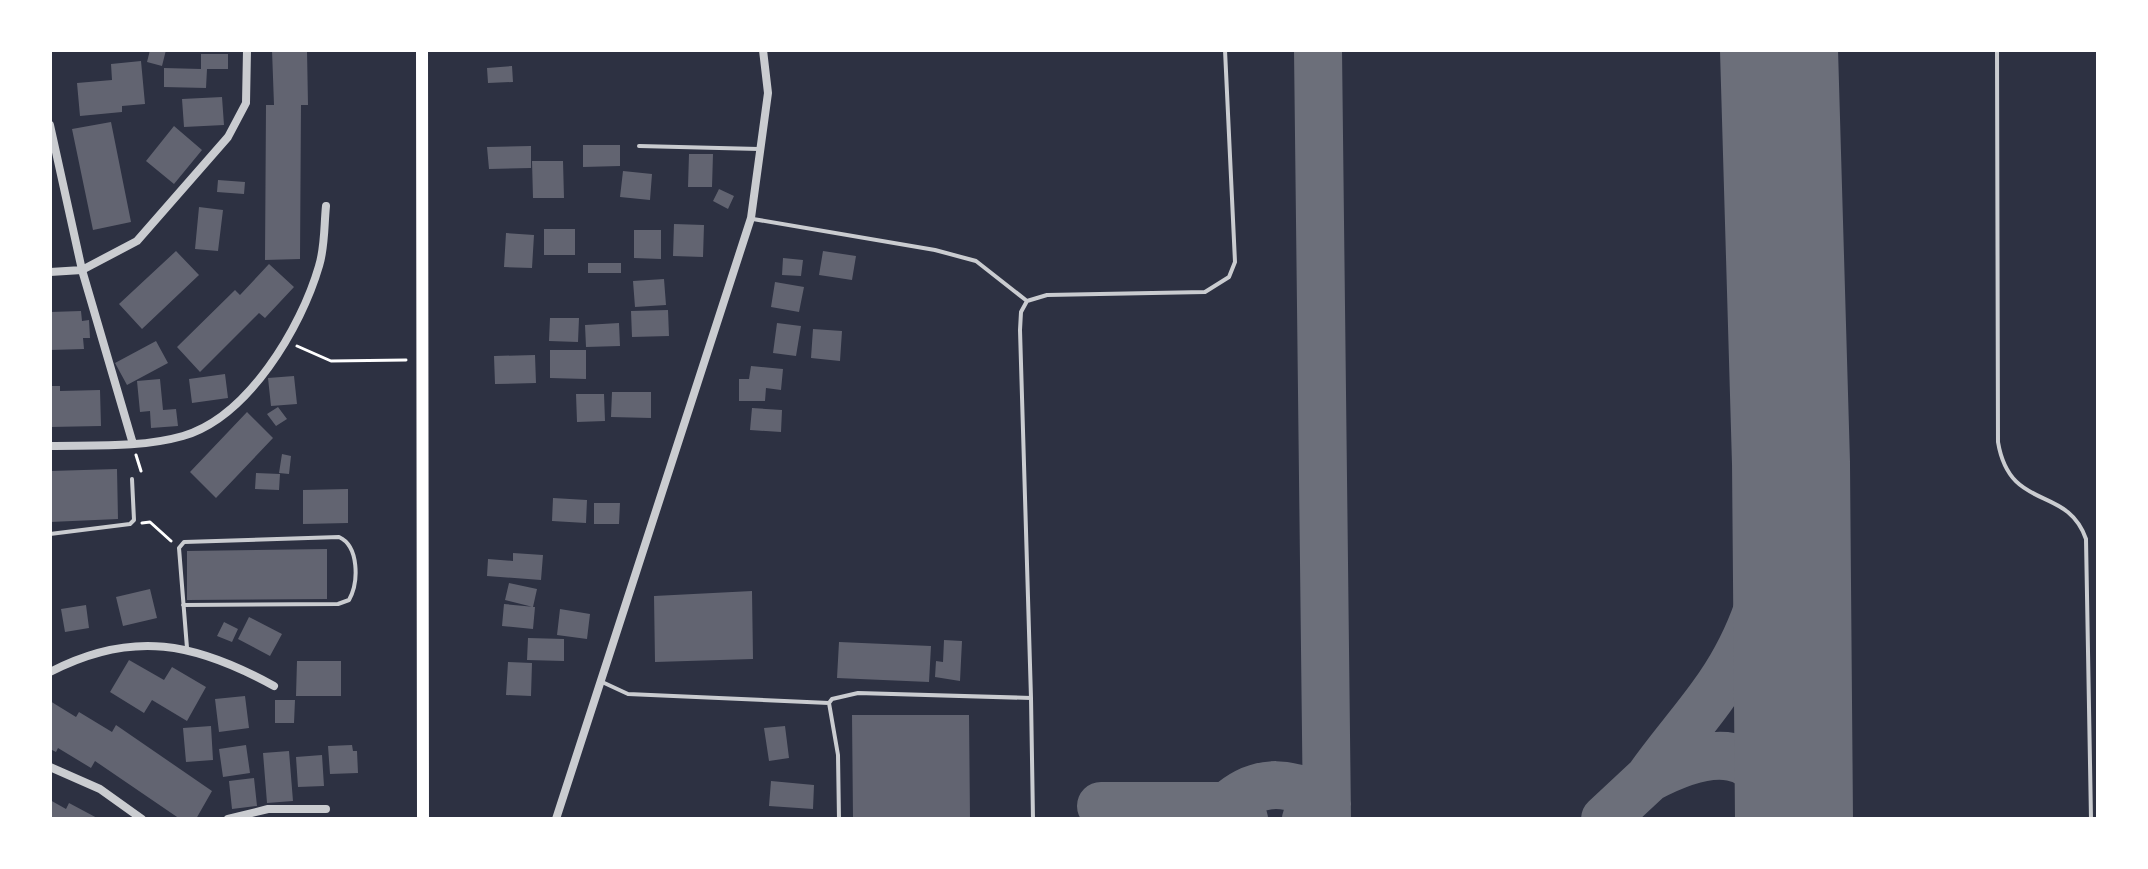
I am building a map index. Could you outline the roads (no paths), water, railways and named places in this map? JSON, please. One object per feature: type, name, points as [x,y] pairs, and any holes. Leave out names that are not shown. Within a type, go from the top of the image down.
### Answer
[{"type":"main road","points":[[422,50],[423,819]]},
{"type":"street","points":[[50,272],[82,270],[137,241],[228,137],[246,103],[247,50]]},
{"type":"street","points":[[556,819],[751,218],[768,93],[763,50]]},
{"type":"street","points":[[50,125],[82,270],[133,444]]},
{"type":"street","points":[[50,446],[133,444],[182,437],[209,427],[232,411],[255,385],[306,305],[320,263],[326,206]]},
{"type":"street","points":[[50,672],[106,650],[187,648],[233,664],[274,686]]},
{"type":"street","points":[[50,767],[100,789],[142,819]]},
{"type":"street","points":[[228,819],[268,809],[326,809]]},
{"type":"lane","points":[[1033,819],[1021,312],[1027,301],[1047,295],[1205,292],[1229,277],[1235,262],[1225,50]]},
{"type":"lane","points":[[1997,50],[1998,442],[2004,468],[2013,481],[2072,515],[2086,539],[2091,819]]},
{"type":"lane","points":[[639,146],[759,149]]},
{"type":"lane","points":[[751,218],[935,250],[976,261],[1027,301]]},
{"type":"lane","points":[[50,534],[130,524],[134,520],[132,479]]},
{"type":"lane","points":[[183,605],[338,604],[349,600],[354,592],[354,550],[349,541],[339,537],[191,539],[179,548],[183,605],[187,648]]},
{"type":"lane","points":[[600,681],[628,694],[829,703],[832,699],[858,693],[1031,698]]},
{"type":"lane","points":[[829,703],[838,755],[839,819]]}]
